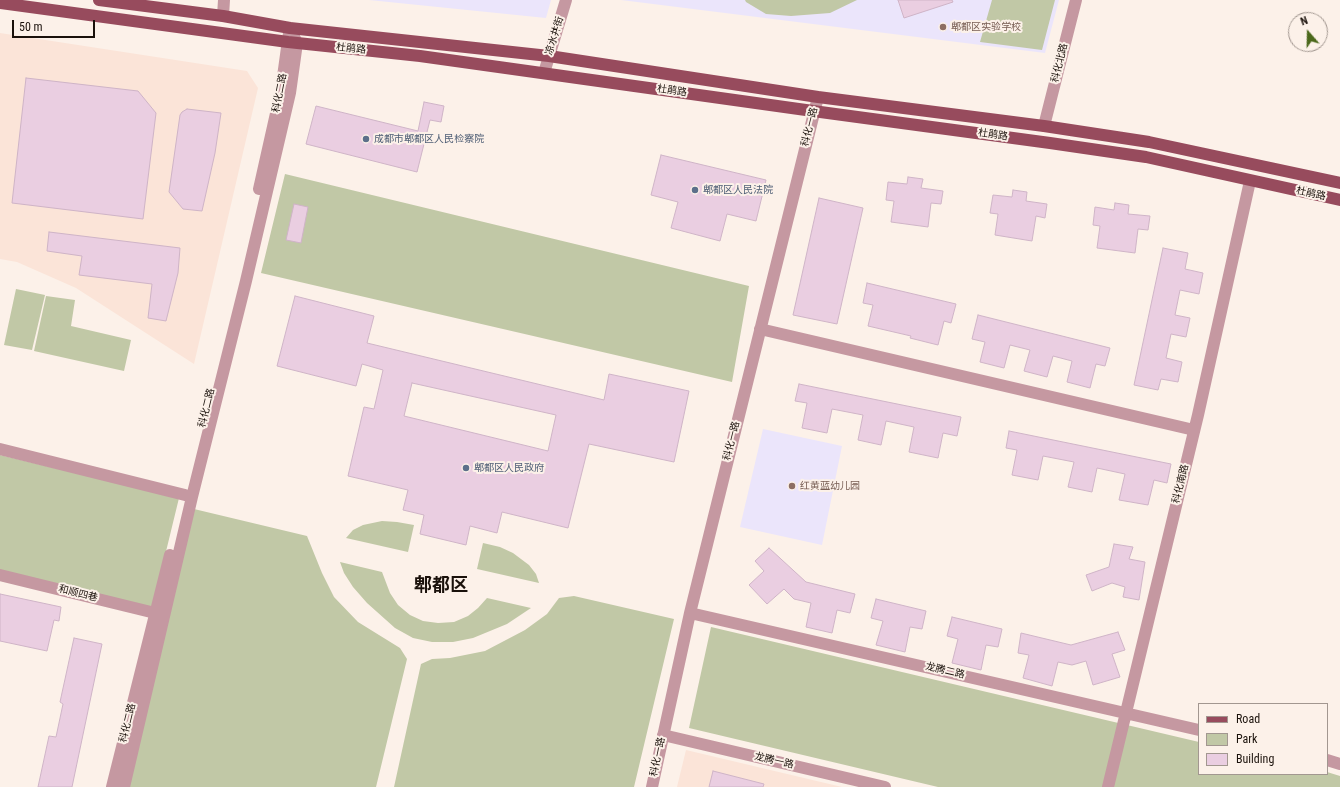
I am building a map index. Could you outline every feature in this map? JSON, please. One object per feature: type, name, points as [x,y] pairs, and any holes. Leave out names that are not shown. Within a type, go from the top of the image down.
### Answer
[{"type":"main road","name":"杜鹃路","points":[[98,0],[223,16],[290,28],[549,56],[818,97],[1044,126],[1149,142],[1340,183]]},
{"type":"main road","name":"杜鹃路","points":[[0,3],[293,42],[544,72],[1146,157],[1340,200]]},
{"type":"street","points":[[223,16],[224,0]]},
{"type":"street","name":"凉水井街","points":[[544,72],[566,0]]},
{"type":"street","name":"科化北路","points":[[1044,126],[1076,0]]},
{"type":"street","name":"科化二路","points":[[112,787],[239,278],[293,42],[290,28]]},
{"type":"street","points":[[124,787],[192,497],[250,266],[290,93],[293,42]]},
{"type":"street","name":"科化一路","points":[[652,787],[690,613],[813,111],[818,97]]},
{"type":"street","name":"科化南路","points":[[1108,787],[1194,430],[1250,181]]},
{"type":"street","points":[[760,329],[1194,430]]},
{"type":"street","points":[[0,449],[185,495]]},
{"type":"street","name":"和顺四巷","points":[[0,575],[155,613]]},
{"type":"street","name":"龙腾二路","points":[[690,613],[1198,730]]},
{"type":"street","name":"龙腾一路","points":[[663,735],[886,787]]},
{"type":"street","points":[[1328,760],[1340,764]]},
{"type":"shaded area","points":[[369,0],[551,0],[546,18]]},
{"type":"shaded area","name":"郫都区实验学校","points":[[621,0],[1059,0],[1045,53]]},
{"type":"shaded area","points":[[0,33],[247,71],[258,88],[194,364],[76,288],[17,262],[0,259]]},
{"type":"shaded area","name":"红黄蓝幼儿园","points":[[763,429],[842,446],[822,545],[740,527]]},
{"type":"shaded area","points":[[686,750],[842,787],[677,787]]},
{"type":"green space","points":[[745,0],[857,0],[830,13],[791,16],[766,14]]},
{"type":"green space","points":[[992,0],[1055,0],[1042,50],[980,42]]},
{"type":"green space","points":[[285,174],[749,286],[732,382],[261,273]]},
{"type":"green space","points":[[16,289],[45,295],[32,350],[4,345]]},
{"type":"green space","points":[[46,296],[75,300],[71,326],[131,340],[124,371],[34,351]]},
{"type":"green space","points":[[0,455],[179,498],[152,609],[0,572]]},
{"type":"green space","points":[[194,509],[307,536],[322,573],[334,597],[358,622],[400,648],[407,659],[376,787],[129,787]]},
{"type":"green space","points":[[382,521],[414,525],[408,552],[346,538],[353,530],[363,525]]},
{"type":"green space","points":[[483,543],[500,547],[513,553],[529,565],[536,574],[539,583],[477,569]]},
{"type":"green space","points":[[340,562],[382,572],[390,593],[398,605],[410,615],[423,621],[438,623],[454,622],[468,616],[487,598],[531,608],[507,624],[473,638],[453,642],[432,642],[413,638],[395,628],[367,603],[353,587],[344,573]]},
{"type":"green space","points":[[574,596],[674,619],[634,787],[394,787],[421,664],[432,659],[450,658],[485,651],[525,630],[547,614],[559,598]]},
{"type":"green space","points":[[711,627],[1198,742],[1198,775],[1328,775],[1328,772],[1340,776],[1340,787],[938,787],[689,728]]},
{"type":"building","points":[[898,0],[952,0],[953,2],[904,18]]},
{"type":"building","points":[[26,78],[138,91],[156,113],[143,219],[12,203]]},
{"type":"building","name":"成都市郫都区人民检察院","points":[[424,102],[444,106],[441,122],[430,120],[417,172],[306,144],[316,106],[418,131]]},
{"type":"building","points":[[187,109],[221,113],[215,153],[202,211],[183,209],[169,192],[180,115]]},
{"type":"building","name":"郫都区人民法院","points":[[661,155],[766,180],[756,221],[727,214],[720,241],[671,228],[678,202],[651,195]]},
{"type":"building","points":[[908,177],[923,179],[921,188],[943,191],[941,204],[931,203],[928,227],[891,222],[894,201],[886,200],[888,182],[907,184]]},
{"type":"building","points":[[1013,190],[1027,192],[1026,201],[1047,204],[1045,218],[1036,216],[1032,241],[995,235],[998,214],[990,213],[993,195],[1012,197]]},
{"type":"building","points":[[819,198],[863,208],[837,324],[793,315]]},
{"type":"building","points":[[1115,203],[1129,205],[1128,214],[1150,216],[1148,230],[1138,229],[1135,253],[1097,248],[1100,226],[1093,225],[1095,207],[1114,210]]},
{"type":"building","points":[[294,204],[308,207],[301,243],[286,240]]},
{"type":"building","points":[[49,232],[180,248],[178,273],[166,321],[148,318],[152,284],[79,275],[82,256],[47,251]]},
{"type":"building","points":[[1163,248],[1188,253],[1185,269],[1203,273],[1199,294],[1180,290],[1175,315],[1190,318],[1186,337],[1171,334],[1166,358],[1182,362],[1178,382],[1161,379],[1158,390],[1134,385]]},
{"type":"building","points":[[867,283],[956,304],[951,323],[944,321],[938,345],[910,338],[911,336],[868,326],[873,305],[863,303]]},
{"type":"building","points":[[295,296],[374,316],[367,343],[604,400],[609,374],[689,391],[674,462],[589,444],[568,528],[502,512],[497,533],[470,526],[466,545],[420,534],[424,515],[403,510],[408,490],[348,476],[364,407],[374,409],[383,370],[362,364],[356,386],[277,366]],"holes":[[[412,383],[556,415],[548,451],[404,416]]]},
{"type":"building","points":[[978,315],[1110,348],[1105,366],[1096,364],[1090,388],[1067,382],[1072,361],[1053,356],[1047,377],[1024,371],[1030,350],[1010,345],[1004,368],[980,362],[985,342],[972,339]]},
{"type":"building","points":[[799,384],[961,417],[957,436],[943,433],[938,458],[909,452],[914,427],[886,421],[881,445],[858,440],[863,415],[832,409],[827,433],[802,428],[807,403],[795,401]]},
{"type":"building","points":[[1009,431],[1171,464],[1167,483],[1154,480],[1148,505],[1119,500],[1125,474],[1097,468],[1092,492],[1068,487],[1074,462],[1043,456],[1038,480],[1012,475],[1017,450],[1006,448]]},
{"type":"building","points":[[1114,544],[1133,547],[1129,559],[1145,562],[1139,600],[1123,597],[1125,587],[1112,583],[1092,591],[1086,575],[1109,567]]},
{"type":"building","points":[[769,548],[806,582],[855,594],[850,613],[837,610],[832,633],[806,627],[811,603],[794,599],[784,589],[767,604],[749,585],[764,571],[755,561]]},
{"type":"building","points":[[0,594],[61,607],[59,621],[54,620],[47,651],[0,641]]},
{"type":"building","points":[[876,599],[926,611],[922,629],[910,627],[905,652],[876,645],[883,621],[871,618]]},
{"type":"building","points":[[952,617],[1002,629],[998,647],[986,645],[981,670],[952,663],[958,639],[947,636]]},
{"type":"building","points":[[1118,632],[1125,650],[1112,654],[1120,677],[1093,685],[1086,661],[1072,665],[1058,662],[1052,686],[1023,678],[1029,655],[1018,653],[1021,633],[1071,645]]},
{"type":"building","points":[[74,638],[102,644],[72,787],[38,787],[49,736],[56,737],[63,704],[60,702]]},
{"type":"building","points":[[713,771],[764,784],[763,787],[709,787]]},
{"type":"place","name":"郫都区实验学校","points":[[943,27]]},
{"type":"place","name":"成都市郫都区人民检察院","points":[[366,139]]},
{"type":"place","name":"郫都区人民法院","points":[[695,190]]},
{"type":"place","name":"郫都区人民政府","points":[[466,468]]},
{"type":"place","name":"红黄蓝幼儿园","points":[[792,486]]},
{"type":"district","name":"郫都区","points":[[441,586]]}]
